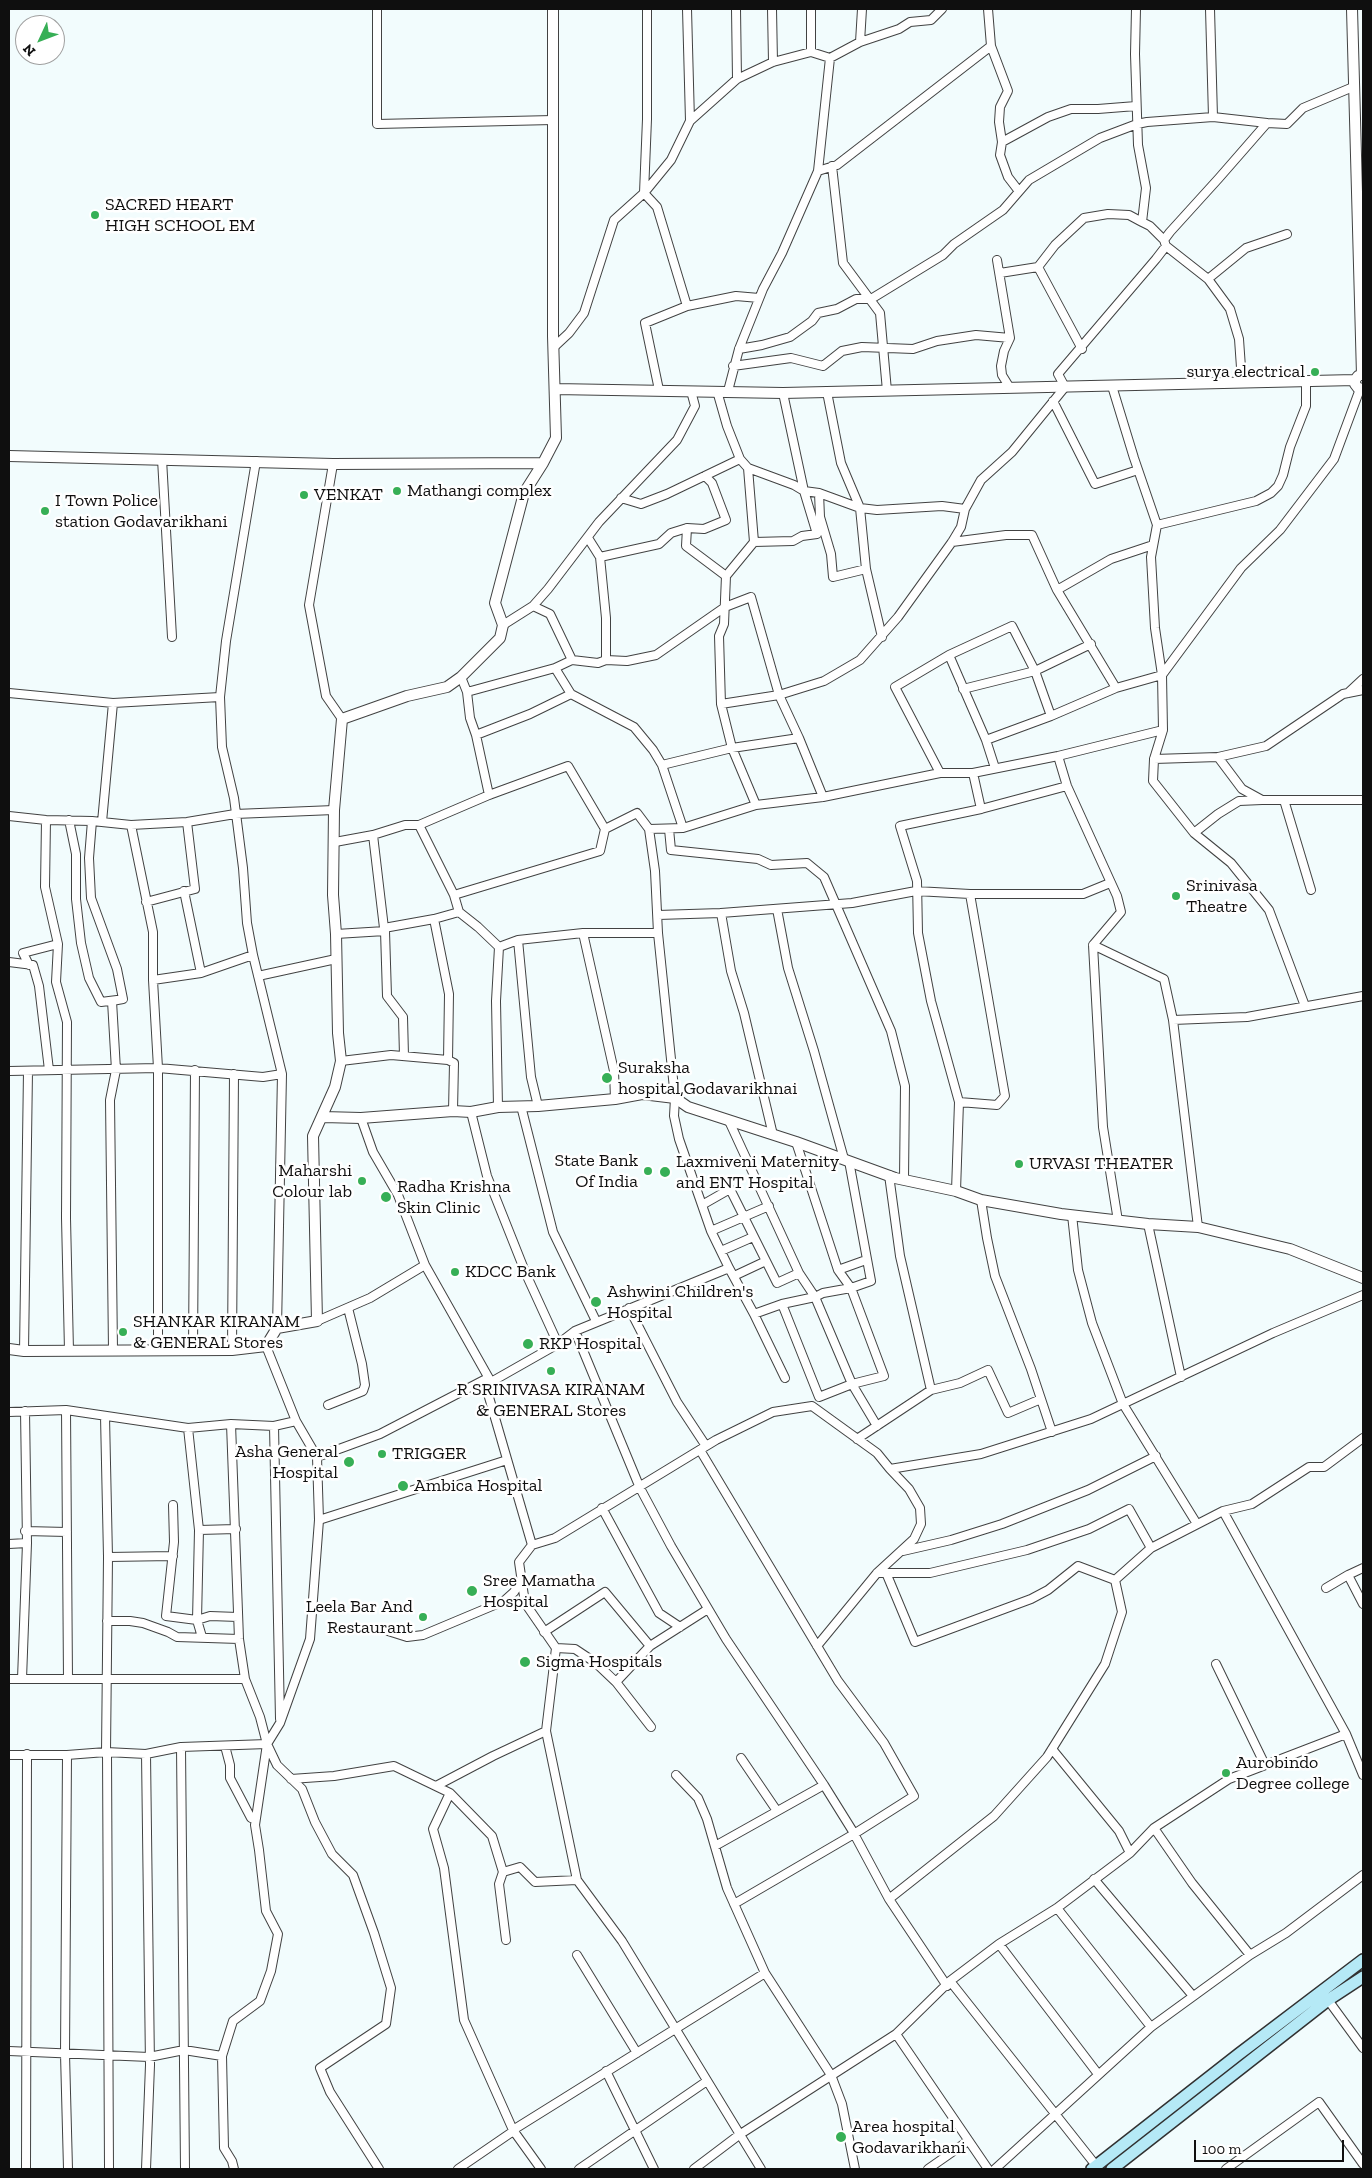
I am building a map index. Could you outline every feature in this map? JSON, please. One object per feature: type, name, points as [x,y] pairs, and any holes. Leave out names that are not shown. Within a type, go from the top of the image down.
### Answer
[{"type":"main road","points":[[1096,2168],[1239,2054],[1363,1960]]},
{"type":"main road","points":[[1112,2169],[1328,2000],[1363,1977]]},
{"type":"street","points":[[377,9],[377,124],[553,120]]},
{"type":"street","points":[[342,719],[407,696],[447,687],[461,677],[500,638],[503,625],[495,603],[524,493],[544,463],[556,438],[552,9]]},
{"type":"street","points":[[647,9],[647,119],[644,193],[657,207],[687,306]]},
{"type":"street","points":[[688,9],[690,121]]},
{"type":"street","points":[[736,9],[737,79]]},
{"type":"street","points":[[772,9],[773,62]]},
{"type":"street","points":[[811,9],[812,52]]},
{"type":"street","points":[[860,42],[862,9]]},
{"type":"street","points":[[554,347],[569,333],[584,313],[614,220],[644,193],[672,160],[690,121],[737,79],[773,62],[812,52],[830,58],[860,42],[899,29],[910,22],[931,20],[942,9]]},
{"type":"street","points":[[988,9],[991,46],[1008,91],[1000,107],[999,122],[1002,142],[1000,155],[1008,177],[1018,190]]},
{"type":"street","points":[[1136,9],[1138,145],[1146,188],[1142,222]]},
{"type":"street","points":[[1210,9],[1213,117]]},
{"type":"street","points":[[986,740],[1116,688],[1162,675],[1241,568],[1280,530],[1334,459],[1360,382],[1352,9]]},
{"type":"street","points":[[818,172],[837,165],[991,46]]},
{"type":"street","points":[[728,391],[738,349],[818,172],[830,58]]},
{"type":"street","points":[[738,349],[790,337],[812,321],[818,313],[837,309],[856,300],[871,299],[942,255],[954,244],[1003,210],[1028,180],[1100,138],[1137,124],[1213,117],[1286,124],[1303,108],[1353,87]]},
{"type":"street","points":[[1002,142],[1048,117],[1071,108],[1098,109],[1136,106]]},
{"type":"street","points":[[1065,387],[1058,374],[1082,348],[1165,243],[1266,123]]},
{"type":"street","points":[[832,166],[843,263],[880,313],[887,391]]},
{"type":"street","points":[[1000,273],[1038,267],[1055,245],[1084,218],[1108,214],[1130,214],[1150,226],[1165,243],[1208,279],[1230,309],[1239,339],[1242,382]]},
{"type":"street","points":[[1208,279],[1246,248],[1287,234]]},
{"type":"street","points":[[997,260],[1010,338],[1004,351],[1001,366],[1002,375],[1010,388]]},
{"type":"street","points":[[1038,267],[1082,348]]},
{"type":"street","points":[[658,390],[645,323],[687,306],[736,296],[760,298]]},
{"type":"street","points":[[733,366],[791,358],[822,366],[842,351],[862,347],[913,349],[936,341],[976,335],[1010,338]]},
{"type":"street","points":[[555,389],[783,393],[1306,380],[1360,382]]},
{"type":"street","points":[[1157,525],[1256,501],[1271,493],[1278,486],[1283,475],[1290,447],[1306,406],[1306,380]]},
{"type":"street","points":[[1112,386],[1157,525],[1151,557],[1155,628],[1162,675],[1163,730],[1154,759],[1153,781],[1194,833],[1231,863],[1268,910],[1305,1006]]},
{"type":"street","points":[[721,704],[779,695],[824,681],[860,660],[882,637],[952,542],[961,526],[965,509],[981,480],[1012,452],[1065,387]]},
{"type":"street","points":[[503,625],[533,606],[599,522],[677,440],[695,406],[691,391]]},
{"type":"street","points":[[717,391],[726,426],[740,459],[748,468],[794,485],[804,491],[819,493],[860,508],[877,510],[942,506],[965,509]]},
{"type":"street","points":[[827,392],[841,463],[860,508],[866,569],[882,637]]},
{"type":"street","points":[[783,393],[804,491],[820,533],[831,554],[833,577],[866,569]]},
{"type":"street","points":[[1053,401],[1095,484],[1138,470]]},
{"type":"street","points":[[9,456],[333,464],[544,463]]},
{"type":"street","points":[[162,459],[172,638]]},
{"type":"street","points":[[621,498],[641,504],[740,459]]},
{"type":"street","points":[[256,461],[226,641],[220,696],[222,747],[235,814],[247,923],[282,1074],[277,1328],[266,1346]]},
{"type":"street","points":[[317,1321],[313,1136],[335,1087],[341,1061],[338,1034],[336,934],[333,895],[334,810],[342,719],[326,696],[310,605],[333,464]]},
{"type":"street","points":[[748,468],[754,542],[726,576],[724,624],[719,636],[721,704],[732,748],[756,805]]},
{"type":"street","points":[[600,557],[659,544],[671,533],[687,528],[704,529],[726,520],[712,483],[705,476]]},
{"type":"street","points":[[819,493],[820,533]]},
{"type":"street","points":[[687,528],[686,546],[726,576]]},
{"type":"street","points":[[754,542],[793,541],[802,536],[820,533]]},
{"type":"street","points":[[952,542],[1032,535],[1058,590],[1116,688]]},
{"type":"street","points":[[588,538],[600,557],[606,618],[606,660]]},
{"type":"street","points":[[1058,590],[1111,559],[1153,544]]},
{"type":"street","points":[[467,692],[555,668],[572,660],[598,663],[606,660],[628,661],[656,655],[725,607],[751,597],[779,695],[823,798]]},
{"type":"street","points":[[533,606],[550,614],[572,660]]},
{"type":"street","points":[[940,773],[895,687],[949,655],[1012,626],[1035,671],[1050,716]]},
{"type":"street","points":[[963,689],[1035,671],[1091,644]]},
{"type":"street","points":[[949,655],[986,740],[995,768]]},
{"type":"street","points":[[555,668],[571,694],[634,727],[653,750],[662,765],[683,828]]},
{"type":"street","points":[[461,677],[467,692],[470,718],[476,736],[489,795]]},
{"type":"street","points":[[1348,693],[1363,679]]},
{"type":"street","points":[[1154,759],[1218,757],[1266,746],[1343,694],[1363,690]]},
{"type":"street","points":[[9,693],[113,703],[220,696]]},
{"type":"street","points":[[476,736],[530,714],[571,694]]},
{"type":"street","points":[[102,822],[113,703]]},
{"type":"street","points":[[649,829],[683,828],[756,805],[823,798],[940,773],[973,773],[1058,756],[1163,730]]},
{"type":"street","points":[[662,765],[732,748],[799,738]]},
{"type":"street","points":[[1058,756],[1067,786],[1117,896],[1120,912],[1093,945],[1103,1127],[1118,1221]]},
{"type":"street","points":[[1218,757],[1242,789],[1262,800]]},
{"type":"street","points":[[335,842],[373,835],[405,824],[419,825],[489,795],[568,766],[605,828],[600,851],[454,895]]},
{"type":"street","points":[[973,773],[981,809]]},
{"type":"street","points":[[956,1191],[959,1102],[928,984],[918,934],[917,881],[900,826],[981,809],[1067,786]]},
{"type":"street","points":[[1284,800],[1311,890]]},
{"type":"street","points":[[1194,833],[1218,814],[1239,801],[1363,800]]},
{"type":"street","points":[[9,816],[46,820],[92,820],[131,825],[186,822],[235,814],[334,810]]},
{"type":"street","points":[[605,828],[637,813],[649,829],[675,1098],[674,1116],[679,1139],[711,1231],[785,1378]]},
{"type":"street","points":[[46,820],[45,887],[58,944],[56,982],[67,1022],[66,1218],[69,1351]]},
{"type":"street","points":[[69,820],[76,854],[76,899],[81,943],[87,969],[101,1002],[123,998],[117,969],[92,898],[89,858],[92,820]]},
{"type":"street","points":[[146,902],[195,889],[186,822]]},
{"type":"street","points":[[131,825],[153,932],[153,980],[158,1068],[158,1350]]},
{"type":"street","points":[[419,825],[454,895],[458,912],[499,946]]},
{"type":"street","points":[[669,829],[671,850],[758,859],[772,865],[807,863],[824,877],[891,1031],[905,1086],[904,1179]]},
{"type":"street","points":[[373,835],[384,930],[387,996],[403,1018],[404,1056]]},
{"type":"street","points":[[658,915],[720,913],[837,904],[916,891],[970,894],[1083,894],[1110,883]]},
{"type":"street","points":[[184,891],[201,973]]},
{"type":"street","points":[[959,1102],[997,1105],[1005,1096],[970,894]]},
{"type":"street","points":[[754,1314],[782,1304],[851,1288],[871,1281],[846,1160],[788,968],[778,909]]},
{"type":"street","points":[[336,934],[384,930],[434,920],[458,912]]},
{"type":"street","points":[[720,913],[731,970],[744,1013],[773,1135]]},
{"type":"street","points":[[434,920],[448,994],[448,1060]]},
{"type":"street","points":[[499,946],[518,940],[583,934],[658,933]]},
{"type":"street","points":[[583,934],[614,1071],[615,1099]]},
{"type":"street","points":[[518,940],[532,1077],[538,1106]]},
{"type":"street","points":[[29,964],[23,952],[58,944]]},
{"type":"street","points":[[1093,945],[1164,979],[1173,1020],[1198,1227]]},
{"type":"street","points":[[498,1107],[496,1001],[499,946]]},
{"type":"street","points":[[153,980],[201,973],[253,955]]},
{"type":"street","points":[[258,976],[336,959]]},
{"type":"street","points":[[9,962],[33,965],[39,986],[49,1070]]},
{"type":"street","points":[[1173,1020],[1246,1017],[1363,996]]},
{"type":"street","points":[[112,1001],[116,1070],[110,1100],[109,1148],[112,1350]]},
{"type":"street","points":[[341,1061],[391,1055],[448,1060],[454,1063],[453,1112]]},
{"type":"street","points":[[9,1070],[158,1068],[263,1076],[282,1074]]},
{"type":"street","points":[[24,1351],[28,1070]]},
{"type":"street","points":[[193,1350],[195,1070]]},
{"type":"street","points":[[232,1350],[234,1074]]},
{"type":"street","points":[[323,1117],[361,1118],[471,1112],[498,1107],[538,1106],[615,1099],[642,1094],[675,1098],[688,1107],[889,1175],[956,1191],[981,1200],[1118,1221],[1198,1227],[1290,1249],[1363,1278]]},
{"type":"street","points":[[521,1106],[553,1232],[596,1321]]},
{"type":"street","points":[[471,1112],[487,1176],[526,1274],[558,1344]]},
{"type":"street","points":[[361,1118],[374,1152],[398,1195],[425,1265],[487,1381],[507,1460],[532,1545]]},
{"type":"street","points":[[729,1121],[799,1273],[815,1297],[852,1384],[877,1426]]},
{"type":"street","points":[[782,1304],[820,1397],[852,1384],[884,1376],[851,1288],[838,1270],[796,1142]]},
{"type":"street","points":[[889,1175],[900,1256],[931,1390]]},
{"type":"street","points":[[702,1205],[730,1189],[777,1283],[799,1273]]},
{"type":"street","points":[[981,1200],[986,1238],[995,1276],[1052,1432]]},
{"type":"street","points":[[711,1231],[744,1219],[769,1206]]},
{"type":"street","points":[[1072,1215],[1078,1270],[1092,1323],[1123,1404],[1197,1524]]},
{"type":"street","points":[[1148,1224],[1181,1377]]},
{"type":"street","points":[[721,1251],[753,1237]]},
{"type":"street","points":[[838,1270],[866,1260]]},
{"type":"street","points":[[734,1276],[766,1261]]},
{"type":"street","points":[[277,1328],[317,1321],[348,1308],[370,1298],[425,1265]]},
{"type":"street","points":[[317,1458],[380,1434],[558,1344],[575,1331],[596,1321],[729,1268]]},
{"type":"street","points":[[890,1469],[981,1454],[1091,1419],[1273,1333],[1363,1295]]},
{"type":"street","points":[[328,1405],[363,1391],[365,1385],[362,1364],[348,1308]]},
{"type":"street","points":[[628,1308],[677,1402],[817,1646],[838,1681],[884,1743],[914,1796],[854,1834],[734,1904]]},
{"type":"street","points":[[575,1331],[640,1488],[671,1546],[726,1639],[824,1785],[854,1834],[889,1899],[949,1983],[1055,2113],[1096,2168]]},
{"type":"street","points":[[9,1349],[24,1351],[232,1350],[266,1346]]},
{"type":"street","points":[[234,2169],[232,2161],[224,2148],[222,2056],[233,2021],[260,2001],[271,1971],[278,1934],[266,1911],[255,1819],[267,1744],[280,1723],[310,1639],[319,1520],[317,1458],[296,1421],[266,1346]]},
{"type":"street","points":[[857,1439],[931,1390],[960,1383],[988,1370],[1008,1412],[1041,1398]]},
{"type":"street","points":[[761,2169],[622,1941],[577,1880],[546,1731],[556,1648],[525,1603],[518,1562],[532,1545],[555,1538],[703,1448],[773,1412],[812,1406],[876,1453],[908,1490],[920,1508],[921,1524],[914,1538],[903,1551],[877,1574],[817,1646]]},
{"type":"street","points":[[9,1412],[66,1410],[188,1428],[231,1424],[274,1426],[296,1421]]},
{"type":"street","points":[[66,1410],[68,1679]]},
{"type":"street","points":[[22,1679],[27,1543],[25,1531],[25,1411]]},
{"type":"street","points":[[105,1416],[108,1557],[106,1752],[109,2169]]},
{"type":"street","points":[[231,1424],[239,1639],[245,1679],[260,1717],[267,1744],[277,1765],[302,1789],[315,1822],[332,1854],[353,1875],[374,1932],[391,1988],[386,2024],[320,2068],[330,2092],[379,2169]]},
{"type":"street","points":[[274,1426],[280,1723]]},
{"type":"street","points":[[188,1428],[199,1530],[197,1620],[202,1637]]},
{"type":"street","points":[[1115,1580],[1151,1548],[1223,1511],[1252,1504],[1310,1467],[1324,1467],[1363,1438]]},
{"type":"street","points":[[903,1551],[951,1540],[1011,1520],[1088,1490],[1156,1456]]},
{"type":"street","points":[[319,1520],[507,1460]]},
{"type":"street","points":[[173,1504],[173,1556],[166,1616],[197,1620],[210,1616],[238,1617]]},
{"type":"street","points":[[602,1508],[659,1613],[680,1627]]},
{"type":"street","points":[[877,1574],[930,1573],[1028,1550],[1089,1529],[1129,1509],[1151,1548]]},
{"type":"street","points":[[1223,1511],[1346,1734],[1363,1775]]},
{"type":"street","points":[[199,1530],[236,1529]]},
{"type":"street","points":[[25,1531],[67,1532]]},
{"type":"street","points":[[9,1544],[27,1543]]},
{"type":"street","points":[[108,1557],[173,1556]]},
{"type":"street","points":[[887,1575],[915,1642],[1031,1599],[1048,1590],[1078,1566],[1115,1580]]},
{"type":"street","points":[[1326,1588],[1363,1568]]},
{"type":"street","points":[[1348,1575],[1363,1604]]},
{"type":"street","points":[[889,1899],[994,1816],[1052,1750],[1105,1664],[1122,1612],[1115,1580]]},
{"type":"street","points":[[388,1630],[407,1637],[423,1635],[504,1601],[514,1592],[521,1581]]},
{"type":"street","points":[[544,1632],[605,1592],[650,1646]]},
{"type":"street","points":[[616,1682],[650,1646],[708,1609]]},
{"type":"street","points":[[107,1621],[130,1621],[168,1632],[177,1637],[239,1639]]},
{"type":"street","points":[[556,1648],[575,1649],[596,1663],[616,1682],[651,1727]]},
{"type":"street","points":[[1216,1664],[1264,1765]]},
{"type":"street","points":[[9,1679],[245,1679]]},
{"type":"street","points":[[436,1786],[546,1731]]},
{"type":"street","points":[[694,2169],[739,2135],[896,2034],[949,1983],[999,1944],[1057,1908],[1130,1853],[1154,1828],[1229,1779],[1346,1734]]},
{"type":"street","points":[[9,1755],[67,1755],[106,1752],[146,1754],[181,1748],[267,1744]]},
{"type":"street","points":[[225,1746],[230,1765],[230,1778],[251,1818],[255,1819]]},
{"type":"street","points":[[181,1748],[185,2169]]},
{"type":"street","points":[[1052,1750],[1119,1831],[1130,1853]]},
{"type":"street","points":[[26,2169],[27,1754]]},
{"type":"street","points":[[146,1754],[149,2057],[146,2169]]},
{"type":"street","points":[[67,1755],[65,2054],[68,2169]]},
{"type":"street","points":[[741,1758],[777,1812]]},
{"type":"street","points":[[291,1779],[334,1776],[394,1766],[450,1793],[492,1836],[503,1872],[499,1884],[506,1940]]},
{"type":"street","points":[[676,1776],[698,1798],[707,1819],[727,1888],[765,1973],[831,2075],[842,2104],[855,2169]]},
{"type":"street","points":[[715,1846],[824,1785]]},
{"type":"street","points":[[450,1793],[433,1829],[444,1868],[464,2020],[513,2130],[540,2169]]},
{"type":"street","points":[[1154,1828],[1192,1883],[1250,1955]]},
{"type":"street","points":[[503,1872],[520,1867],[535,1882],[577,1880]]},
{"type":"street","points":[[996,2169],[1055,2113],[1152,2027],[1250,1955],[1286,1933],[1363,1875]]},
{"type":"street","points":[[1094,1879],[1193,1996]]},
{"type":"street","points":[[1057,1908],[1152,2027]]},
{"type":"street","points":[[999,1944],[1098,2074]]},
{"type":"street","points":[[576,1955],[636,2052]]},
{"type":"street","points":[[458,2169],[513,2130],[765,1973]]},
{"type":"street","points":[[1328,2000],[1363,2048]]},
{"type":"street","points":[[896,2034],[988,2169]]},
{"type":"street","points":[[9,2051],[149,2057],[184,2050],[222,2056]]},
{"type":"street","points":[[606,2071],[654,2169]]},
{"type":"street","points":[[579,2169],[707,2080]]},
{"type":"street","points":[[1226,2169],[1319,2102],[1363,2166],[1360,2169]]},
{"type":"street","points":[[928,2169],[968,2141]]},
{"type":"place","name":"SACRED HEART HIGH SCHOOL EM","points":[[95,215]]},
{"type":"place","name":"surya electrical","points":[[1315,372]]},
{"type":"place","name":"Mathangi complex","points":[[397,491]]},
{"type":"place","name":"VENKAT","points":[[304,495]]},
{"type":"place","name":"I Town Police station Godavarikhani","points":[[45,511]]},
{"type":"place","name":"Srinivasa Theatre","points":[[1176,896]]},
{"type":"place","name":"Suraksha hospital,Godavarikhnai","points":[[607,1078]]},
{"type":"place","name":"URVASI THEATER","points":[[1019,1164]]},
{"type":"place","name":"State Bank Of India","points":[[648,1171]]},
{"type":"place","name":"Laxmiveni Maternity and ENT Hospital","points":[[665,1172]]},
{"type":"place","name":"Maharshi Colour lab","points":[[362,1181]]},
{"type":"place","name":"Radha Krishna Skin Clinic","points":[[386,1197]]},
{"type":"place","name":"KDCC Bank","points":[[455,1272]]},
{"type":"place","name":"Ashwini Children's Hospital","points":[[596,1302]]},
{"type":"place","name":"SHANKAR KIRANAM & GENERAL Stores","points":[[123,1332]]},
{"type":"place","name":"RKP Hospital","points":[[528,1344]]},
{"type":"place","name":"R SRINIVASA KIRANAM & GENERAL Stores","points":[[551,1371]]},
{"type":"place","name":"TRIGGER","points":[[382,1454]]},
{"type":"place","name":"Asha General Hospital","points":[[349,1462]]},
{"type":"place","name":"Ambica Hospital","points":[[403,1486]]},
{"type":"place","name":"Sree Mamatha Hospital","points":[[472,1591]]},
{"type":"place","name":"Leela Bar And Restaurant","points":[[423,1617]]},
{"type":"place","name":"Sigma Hospitals","points":[[525,1662]]},
{"type":"place","name":"Aurobindo Degree college","points":[[1226,1773]]},
{"type":"place","name":"Area hospital Godavarikhani","points":[[841,2137]]}]
